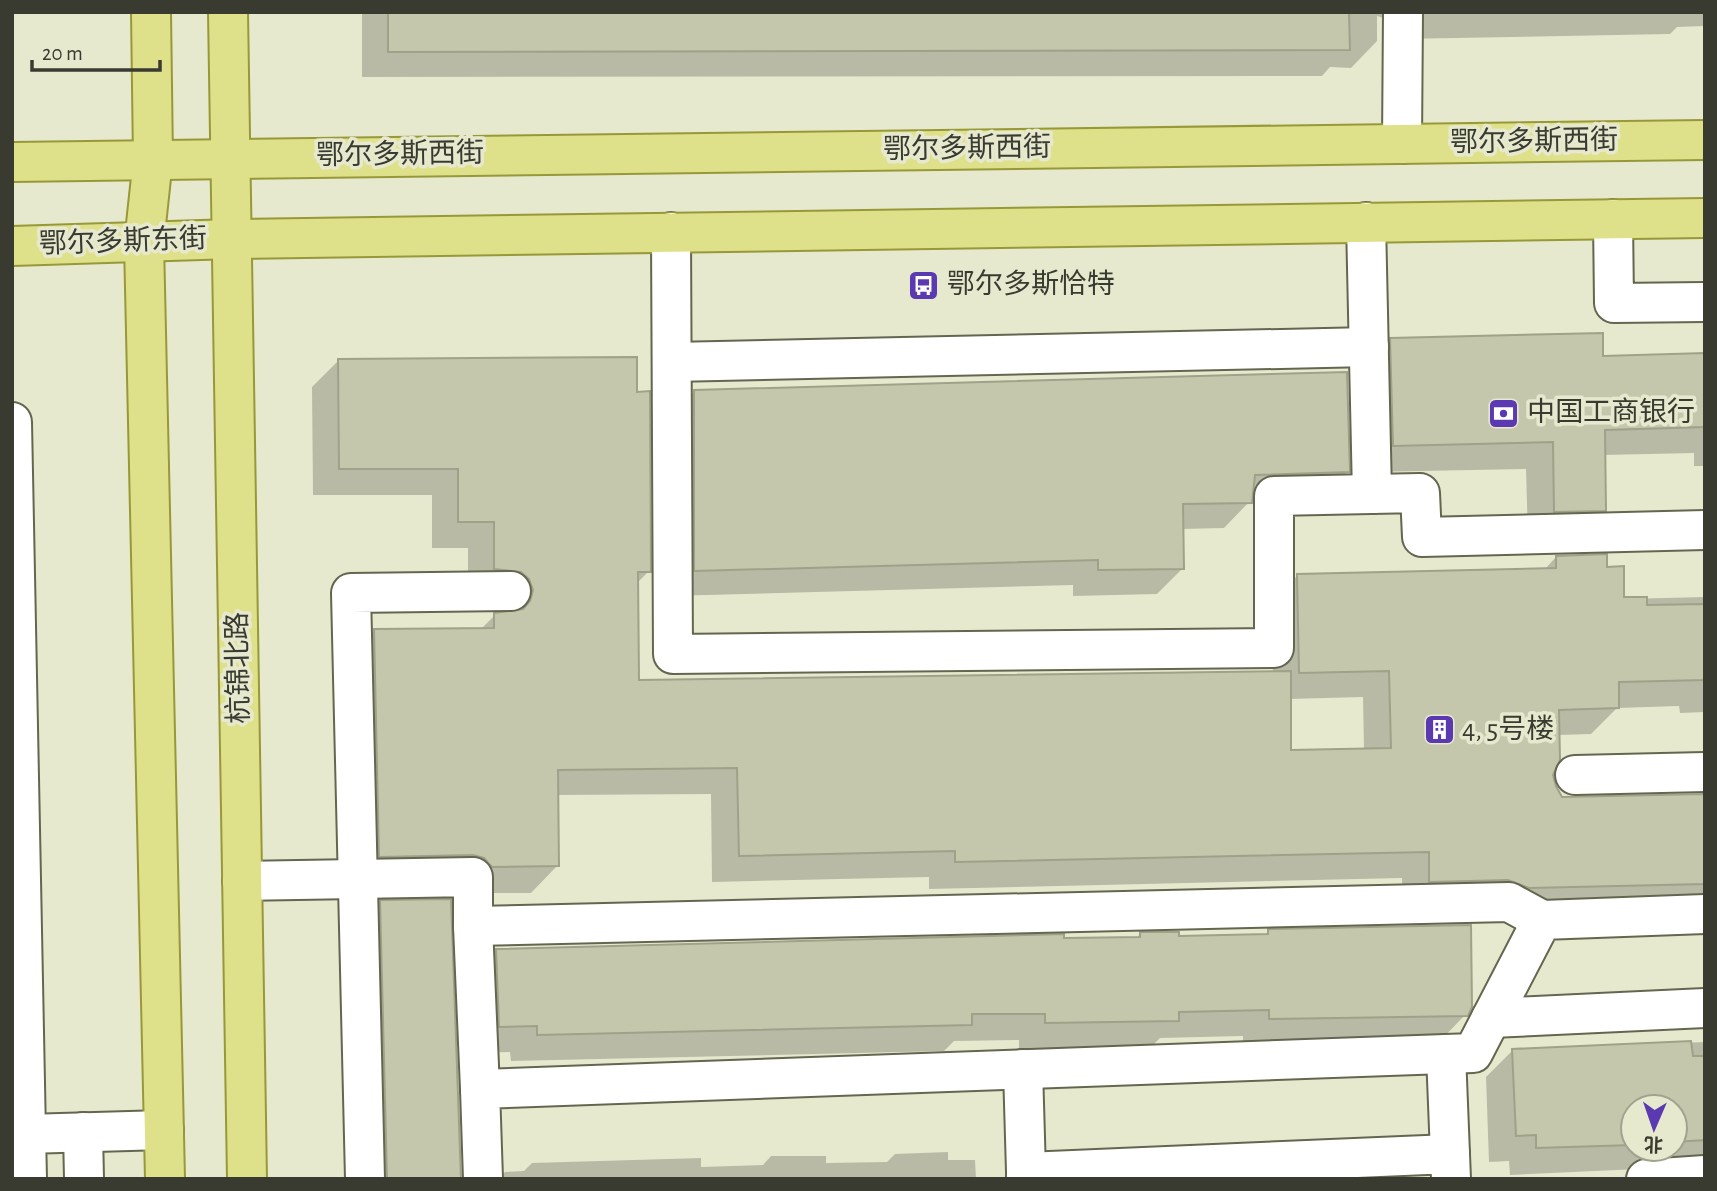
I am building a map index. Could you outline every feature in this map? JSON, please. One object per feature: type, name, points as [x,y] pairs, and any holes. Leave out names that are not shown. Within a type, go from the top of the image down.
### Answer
[{"type":"main road","points":[[151,12],[153,159],[144,243],[165,1179]]},
{"type":"main road","name":"杭锦北路","points":[[229,12],[229,157],[233,239],[247,1179]]},
{"type":"main road","name":"鄂尔多斯西街","points":[[229,157],[1705,140]]},
{"type":"main road","points":[[12,162],[229,157]]},
{"type":"main road","points":[[233,239],[1705,218]]},
{"type":"main road","name":"鄂尔多斯东街","points":[[12,246],[233,239]]},
{"type":"lane","points":[[1402,144],[1403,12]]},
{"type":"lane","points":[[1613,219],[1614,303],[1705,302]]},
{"type":"lane","points":[[1366,222],[1372,494]]},
{"type":"lane","points":[[671,232],[673,654],[1274,648],[1274,496],[1420,493],[1423,537],[1705,530]]},
{"type":"lane","points":[[672,362],[1369,347]]},
{"type":"lane","points":[[12,422],[19,1134],[27,1179]]},
{"type":"lane","points":[[365,1179],[351,593],[511,591]]},
{"type":"lane","points":[[1575,775],[1705,772]]},
{"type":"lane","points":[[242,881],[473,877],[483,1179]]},
{"type":"lane","points":[[473,926],[1510,902],[1542,920],[1705,914]]},
{"type":"lane","points":[[480,1089],[1473,1053],[1542,920]]},
{"type":"lane","points":[[1491,1018],[1705,1008]]},
{"type":"lane","points":[[1023,1069],[1026,1175],[1451,1166],[1446,1054]]},
{"type":"lane","points":[[19,1134],[164,1130]]},
{"type":"lane","points":[[83,1132],[84,1179]]},
{"type":"lane","points":[[1646,1179],[1705,1175]]},
{"type":"building","points":[[388,12],[1349,12],[1350,50],[388,52]]},
{"type":"building","points":[[1603,333],[1603,356],[1705,353],[1705,427],[1605,430],[1606,511],[1554,512],[1553,442],[1393,446],[1390,338]]},
{"type":"building","points":[[637,357],[637,392],[650,391],[651,572],[638,572],[639,680],[1291,671],[1291,750],[1391,748],[1389,671],[1299,673],[1297,574],[1556,568],[1556,556],[1607,554],[1607,567],[1624,566],[1624,597],[1647,597],[1647,605],[1705,604],[1705,680],[1619,682],[1619,708],[1559,710],[1560,760],[1553,775],[1556,786],[1562,797],[1705,794],[1705,884],[1529,888],[1508,880],[1429,882],[1429,852],[955,862],[955,851],[739,856],[737,768],[558,770],[559,866],[492,867],[484,858],[473,855],[379,857],[374,629],[494,628],[494,613],[523,609],[530,601],[533,590],[529,579],[521,572],[494,569],[494,522],[458,522],[458,469],[339,469],[338,359]]},
{"type":"building","points":[[1347,372],[1350,472],[1255,475],[1252,503],[1183,504],[1184,569],[1098,570],[1098,560],[694,571],[694,390]]},
{"type":"building","points":[[451,899],[461,1179],[387,1179],[380,900]]},
{"type":"building","points":[[1471,925],[1472,1007],[1468,1016],[1269,1019],[1269,1010],[1179,1012],[1179,1021],[1045,1023],[1045,1014],[972,1014],[972,1025],[537,1035],[537,1026],[499,1027],[496,949],[1064,934],[1064,938],[1140,937],[1140,932],[1179,932],[1179,936],[1268,934],[1268,929]]},
{"type":"building","points":[[1691,1041],[1693,1056],[1705,1056],[1705,1140],[1689,1141],[1689,1093],[1619,1093],[1619,1145],[1536,1148],[1536,1135],[1516,1136],[1512,1049]]},
{"type":"place","name":"鄂尔多斯恰特","points":[[924,285]]},
{"type":"place","name":"中国工商银行","points":[[1504,413]]},
{"type":"place","name":"4, 5号楼","points":[[1439,730]]}]
